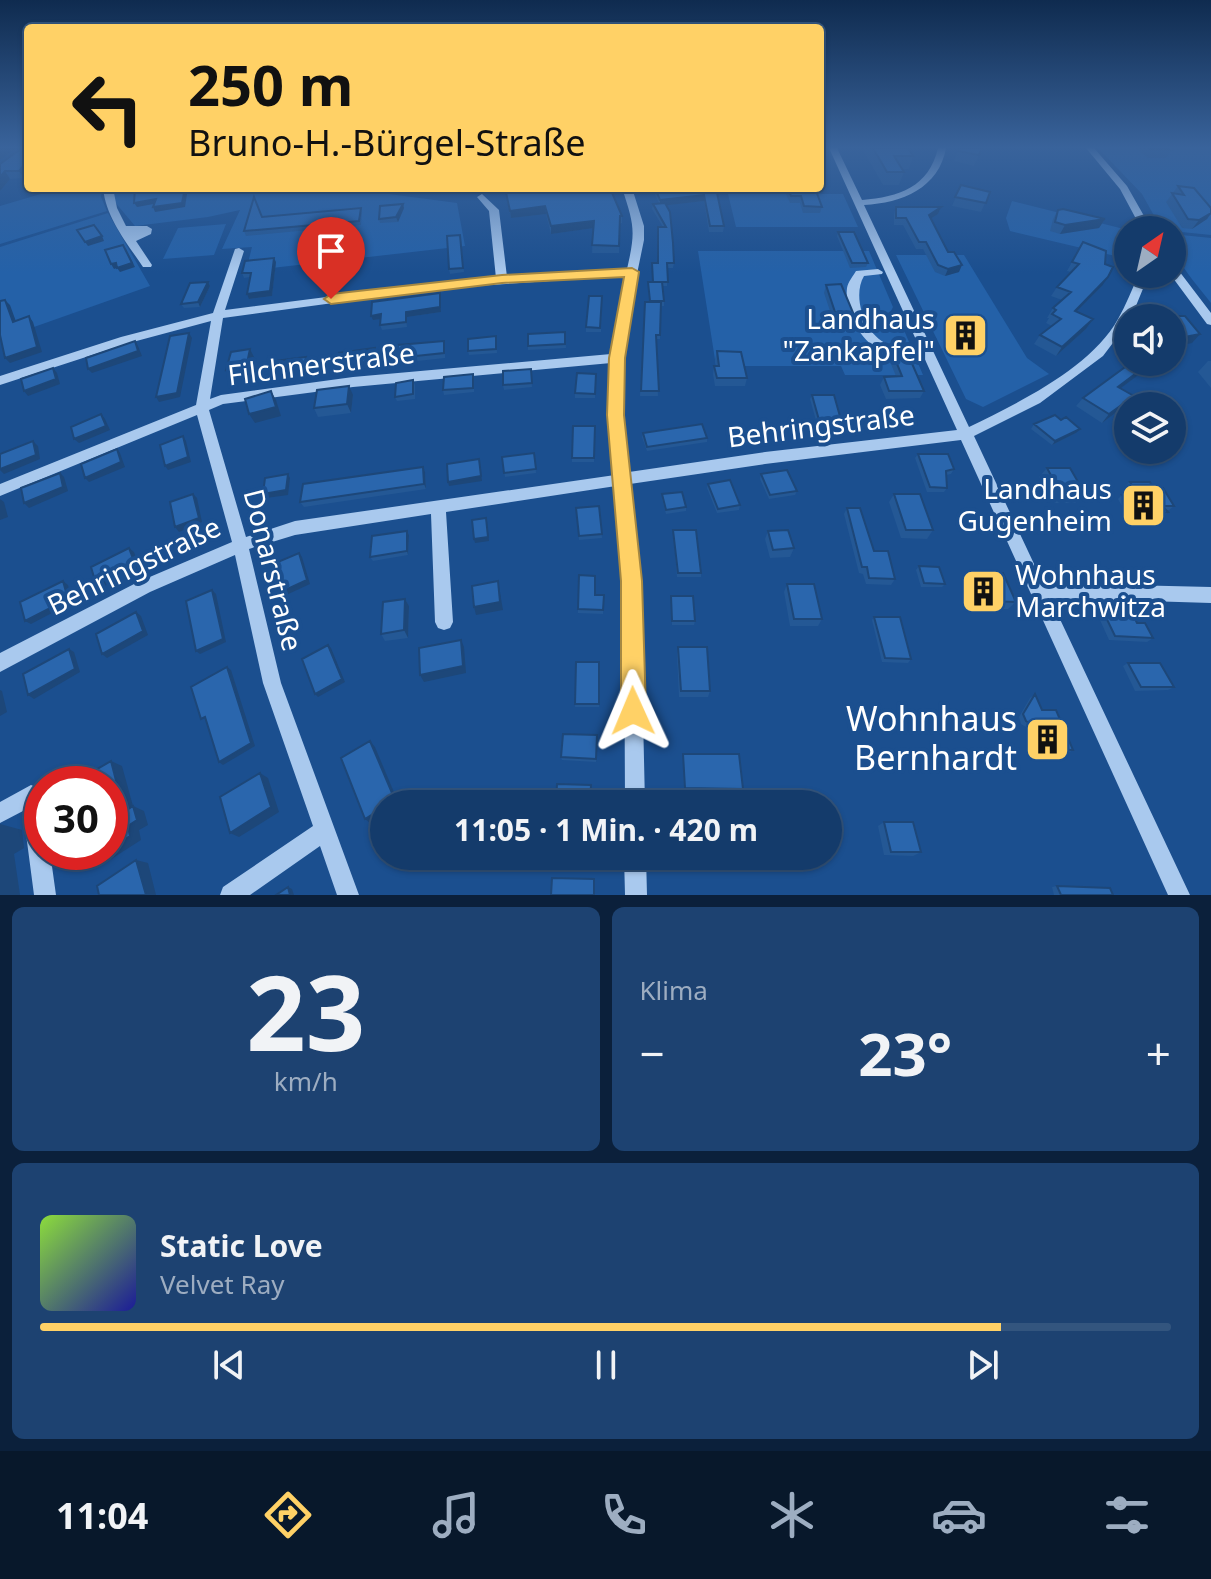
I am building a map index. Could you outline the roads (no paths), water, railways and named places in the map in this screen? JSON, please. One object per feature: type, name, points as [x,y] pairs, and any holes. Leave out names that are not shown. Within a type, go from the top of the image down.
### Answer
[{"type":"street","points":[[853,190],[1179,895]]},
{"type":"street","points":[[859,203],[882,202],[909,190]]},
{"type":"street","points":[[1125,190],[1139,216]]},
{"type":"street","points":[[108,192],[108,199],[147,265]]},
{"type":"street","points":[[628,192],[639,226],[638,252],[617,358],[616,415],[632,581],[635,790]]},
{"type":"street","points":[[482,197],[494,210],[502,279]]},
{"type":"street","name":"Donarstraße","points":[[239,251],[218,315],[202,408],[240,543],[272,683],[348,895]]},
{"type":"street","points":[[0,381],[125,340],[218,315],[502,279],[632,272]]},
{"type":"street","points":[[878,272],[860,273],[853,285],[862,326],[868,335],[888,350],[913,351]]},
{"type":"street","name":"Behringstraße","points":[[0,663],[163,576],[240,543],[295,528],[765,458],[966,434],[1035,400],[1099,353],[1123,322],[1138,288]]},
{"type":"street","points":[[1186,288],[1201,289]]},
{"type":"street","points":[[1186,288],[1211,321]]},
{"type":"street","name":"Filchnerstraße","points":[[0,490],[221,400],[353,382],[617,358]]},
{"type":"street","points":[[438,508],[444,622]]},
{"type":"street","points":[[1038,590],[1211,595]]},
{"type":"street","points":[[0,813],[31,795],[45,895]]},
{"type":"street","points":[[231,895],[326,829]]},
{"type":"street","points":[[635,870],[636,895]]},
{"type":"place","name":"Landhaus \"Zankapfel\"","points":[[966,335]]},
{"type":"place","name":"Landhaus Gugenheim","points":[[1143,505]]},
{"type":"place","name":"Wohnhaus Marchwitza","points":[[984,591]]},
{"type":"place","name":"Wohnhaus Bernhardt","points":[[1048,739]]}]
